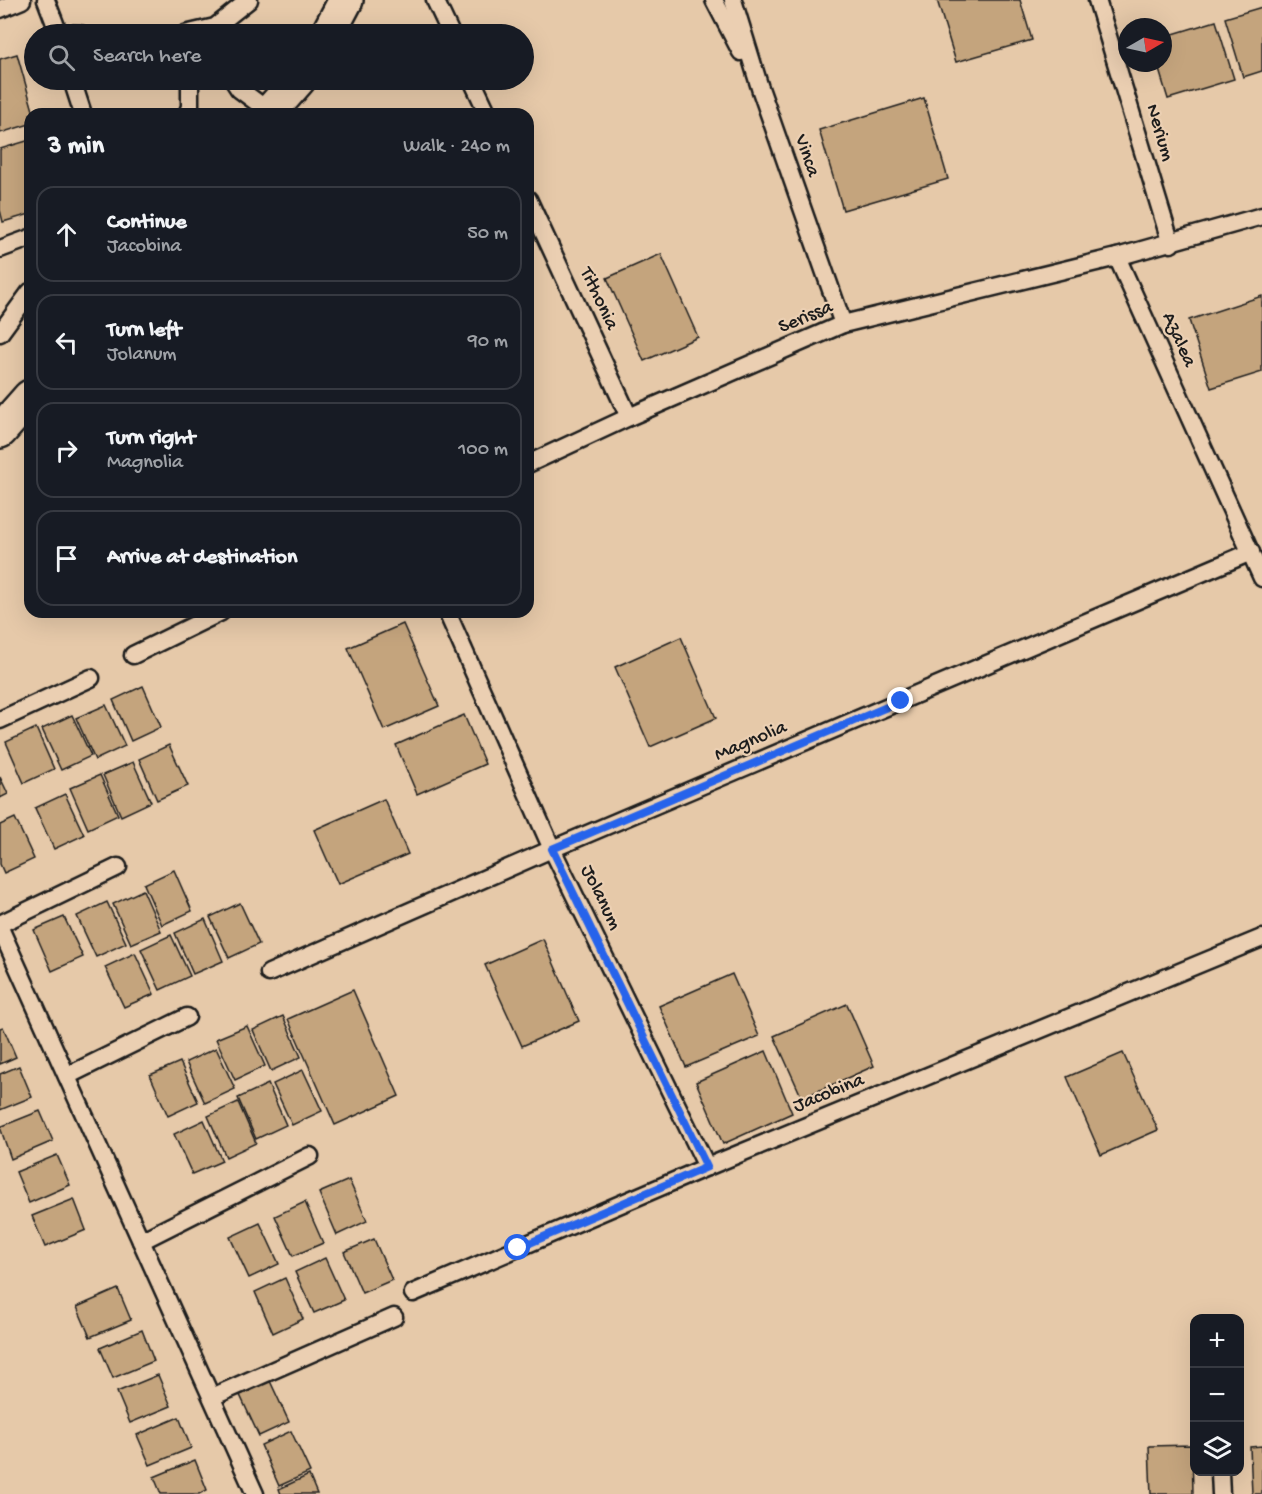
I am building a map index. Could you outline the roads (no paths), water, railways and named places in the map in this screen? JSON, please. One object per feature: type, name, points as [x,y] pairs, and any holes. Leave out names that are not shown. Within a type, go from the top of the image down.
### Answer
[{"type":"street","points":[[333,24],[346,0]]},
{"type":"street","points":[[273,108],[289,90]]},
{"type":"street","points":[[0,431],[24,404]]},
{"type":"lane","points":[[0,9],[22,0]]},
{"type":"lane","points":[[46,0],[54,24]]},
{"type":"lane","points":[[223,24],[249,0]]},
{"type":"lane","points":[[435,0],[446,24]]},
{"type":"lane","points":[[714,0],[760,88]]},
{"type":"lane","name":"Vinca","points":[[733,0],[760,88],[843,324]]},
{"type":"lane","name":"Nerium","points":[[1097,0],[1171,244]]},
{"type":"lane","points":[[75,90],[81,108]]},
{"type":"lane","points":[[190,90],[190,108]]},
{"type":"lane","points":[[240,90],[263,108]]},
{"type":"lane","points":[[477,90],[485,108]]},
{"type":"lane","name":"Tithonia","points":[[534,212],[629,417]]},
{"type":"lane","points":[[1117,257],[1171,244],[1262,216]]},
{"type":"lane","points":[[0,249],[24,240]]},
{"type":"lane","name":"Serissa","points":[[534,461],[629,417],[843,324],[1117,257]]},
{"type":"lane","name":"Azalea","points":[[1117,257],[1262,578]]},
{"type":"lane","points":[[0,333],[24,300]]},
{"type":"lane","name":"Magnolia","points":[[269,973],[552,849],[1251,552]]},
{"type":"lane","points":[[133,655],[209,618]]},
{"type":"lane","name":"Jolanum","points":[[450,618],[552,849],[707,1167]]},
{"type":"lane","points":[[0,720],[91,678]]},
{"type":"lane","points":[[118,867],[0,926],[255,1494]]},
{"type":"lane","name":"Jacobina","points":[[413,1293],[707,1167],[1262,938]]},
{"type":"lane","points":[[67,1076],[187,1017]]},
{"type":"lane","points":[[141,1241],[310,1156]]},
{"type":"lane","points":[[212,1397],[394,1317]]},
{"type":"lane","points":[[1220,1476],[1221,1494]]}]
